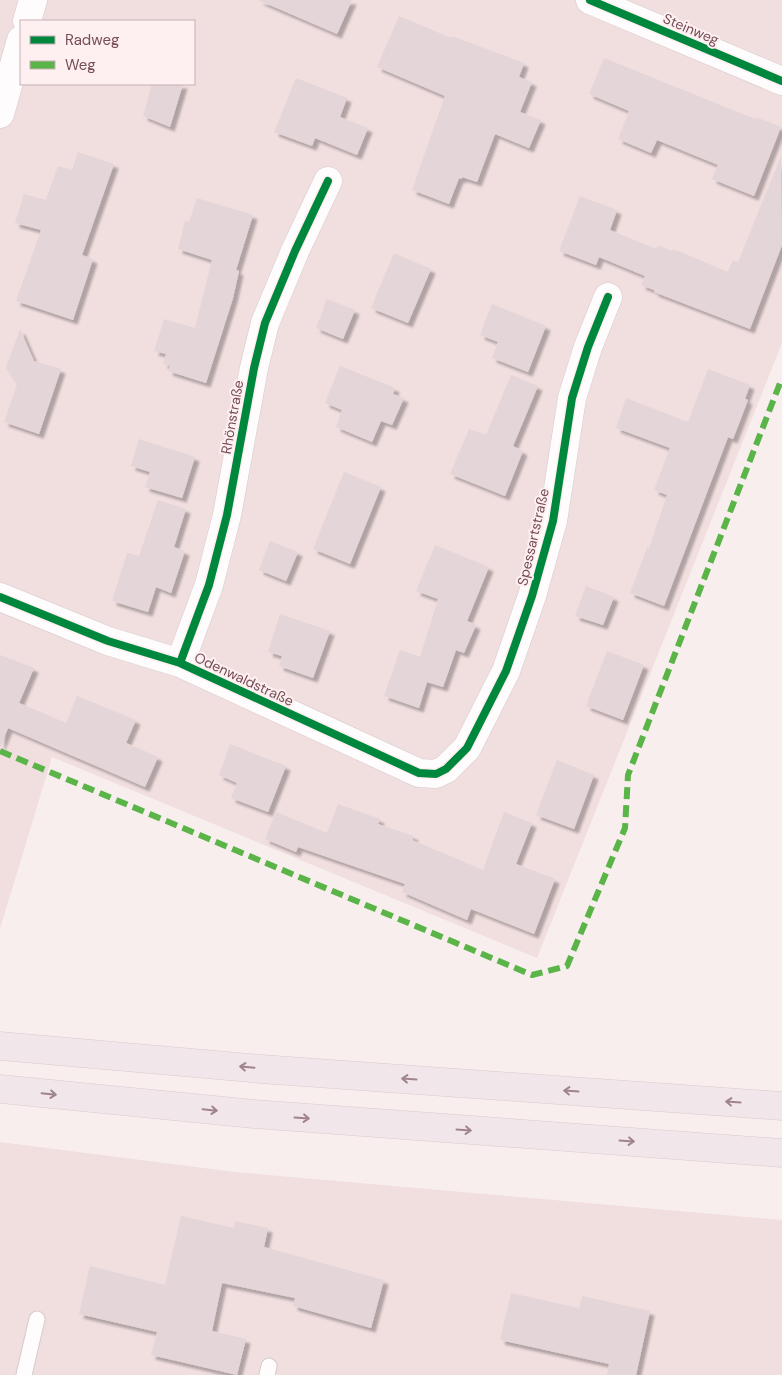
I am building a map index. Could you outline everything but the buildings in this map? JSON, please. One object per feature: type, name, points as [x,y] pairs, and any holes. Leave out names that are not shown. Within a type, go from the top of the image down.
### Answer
[{"type":"highway","points":[[0,1046],[261,1069],[782,1106]]},
{"type":"highway","points":[[0,1089],[254,1114],[782,1152]]},
{"type":"street","points":[[27,20],[33,0]]},
{"type":"street","name":"Steinweg","points":[[590,0],[782,81]]},
{"type":"street","points":[[0,114],[20,44]]},
{"type":"street","name":"Rhönstraße","points":[[180,663],[209,584],[227,515],[254,368],[265,323],[295,250],[328,181]]},
{"type":"street","name":"Spessartstraße","points":[[446,769],[467,748],[506,670],[532,596],[553,521],[572,398],[588,347],[608,297]]},
{"type":"street","name":"Odenwaldstraße","points":[[0,597],[108,641],[180,663],[419,773],[436,774],[446,769]]},
{"type":"lane","points":[[24,1375],[37,1319]]},
{"type":"shaded area","points":[[0,0],[782,0],[782,343],[537,958],[52,757],[0,929]]},
{"type":"shaded area","points":[[0,1142],[235,1172],[782,1220],[782,1375],[0,1375]]},
{"type":"marked path","points":[[0,751],[532,975],[567,966],[625,828],[628,775],[782,378]]},
{"type":"cycle path","points":[[590,0],[782,81]]},
{"type":"cycle path","points":[[180,663],[209,585],[227,515],[254,368],[265,323],[295,251],[328,181]]},
{"type":"cycle path","points":[[0,597],[108,641],[180,663],[419,773],[436,774],[446,769],[467,748],[506,671],[532,596],[553,521],[572,398],[588,347],[608,297]]}]
